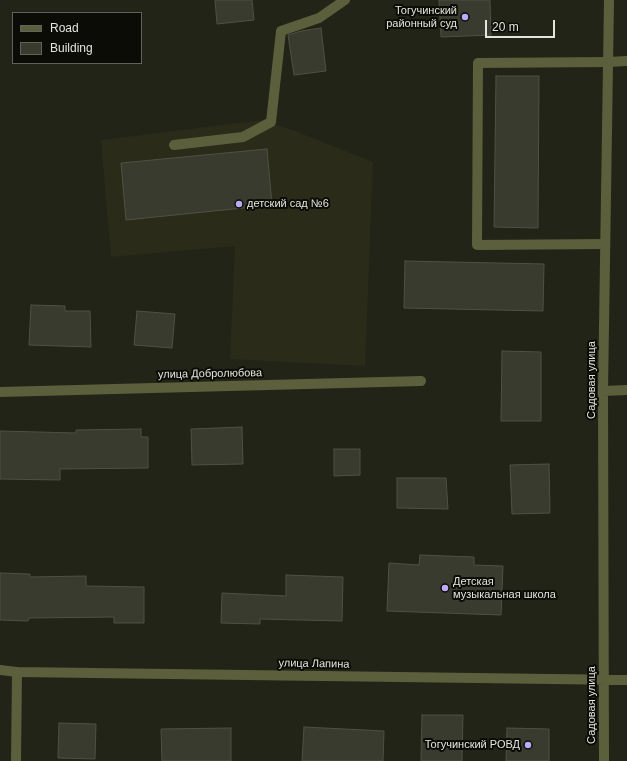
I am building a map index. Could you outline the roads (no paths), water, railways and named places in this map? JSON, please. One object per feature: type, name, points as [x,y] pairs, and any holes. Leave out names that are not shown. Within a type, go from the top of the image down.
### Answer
[{"type":"street","points":[[174,145],[243,137],[271,122],[281,31],[319,18],[345,0]]},
{"type":"street","name":"Садовая улица","points":[[604,761],[603,391],[610,0]]},
{"type":"street","points":[[605,244],[477,246],[478,63],[627,61]]},
{"type":"street","name":"улица Добролюбова","points":[[0,392],[421,381]]},
{"type":"street","points":[[603,391],[627,390]]},
{"type":"street","name":"улица Лапина","points":[[0,670],[17,672],[627,680]]},
{"type":"street","points":[[16,761],[17,672]]},
{"type":"place","name":"Тогучинский районный суд","points":[[465,17]]},
{"type":"place","name":"детский сад №6","points":[[239,204]]},
{"type":"place","name":"Детская музыкальная школа","points":[[445,588]]},
{"type":"place","name":"Тогучинский РОВД","points":[[528,745]]}]
